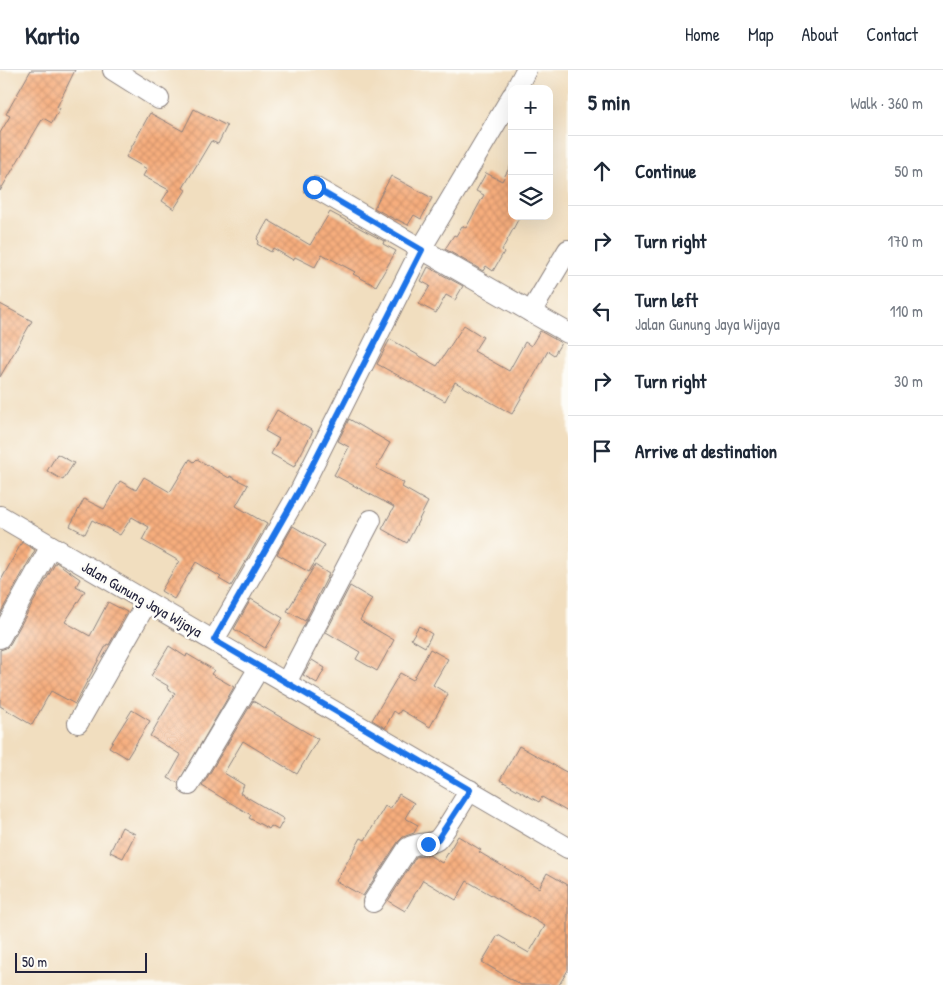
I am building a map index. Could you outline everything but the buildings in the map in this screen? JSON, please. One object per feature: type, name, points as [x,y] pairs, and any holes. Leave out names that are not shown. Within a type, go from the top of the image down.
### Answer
[{"type":"street","points":[[113,70],[159,99]]},
{"type":"street","points":[[518,85],[526,70]]},
{"type":"street","points":[[214,640],[300,489],[422,250],[508,103]]},
{"type":"street","points":[[314,187],[568,333]]},
{"type":"street","points":[[530,312],[568,250]]},
{"type":"street","name":"Jalan Gunung Jaya Wijaya","points":[[0,516],[470,790],[566,842]]},
{"type":"street","points":[[286,683],[371,520]]},
{"type":"street","points":[[0,638],[51,546]]},
{"type":"street","points":[[78,723],[147,602]]},
{"type":"street","points":[[189,785],[260,668]]},
{"type":"street","points":[[373,902],[408,848],[416,843],[428,844],[438,839],[470,790]]},
{"type":"route","points":[[314,187],[422,250],[300,489],[214,640],[470,790],[438,839],[428,844]]}]
